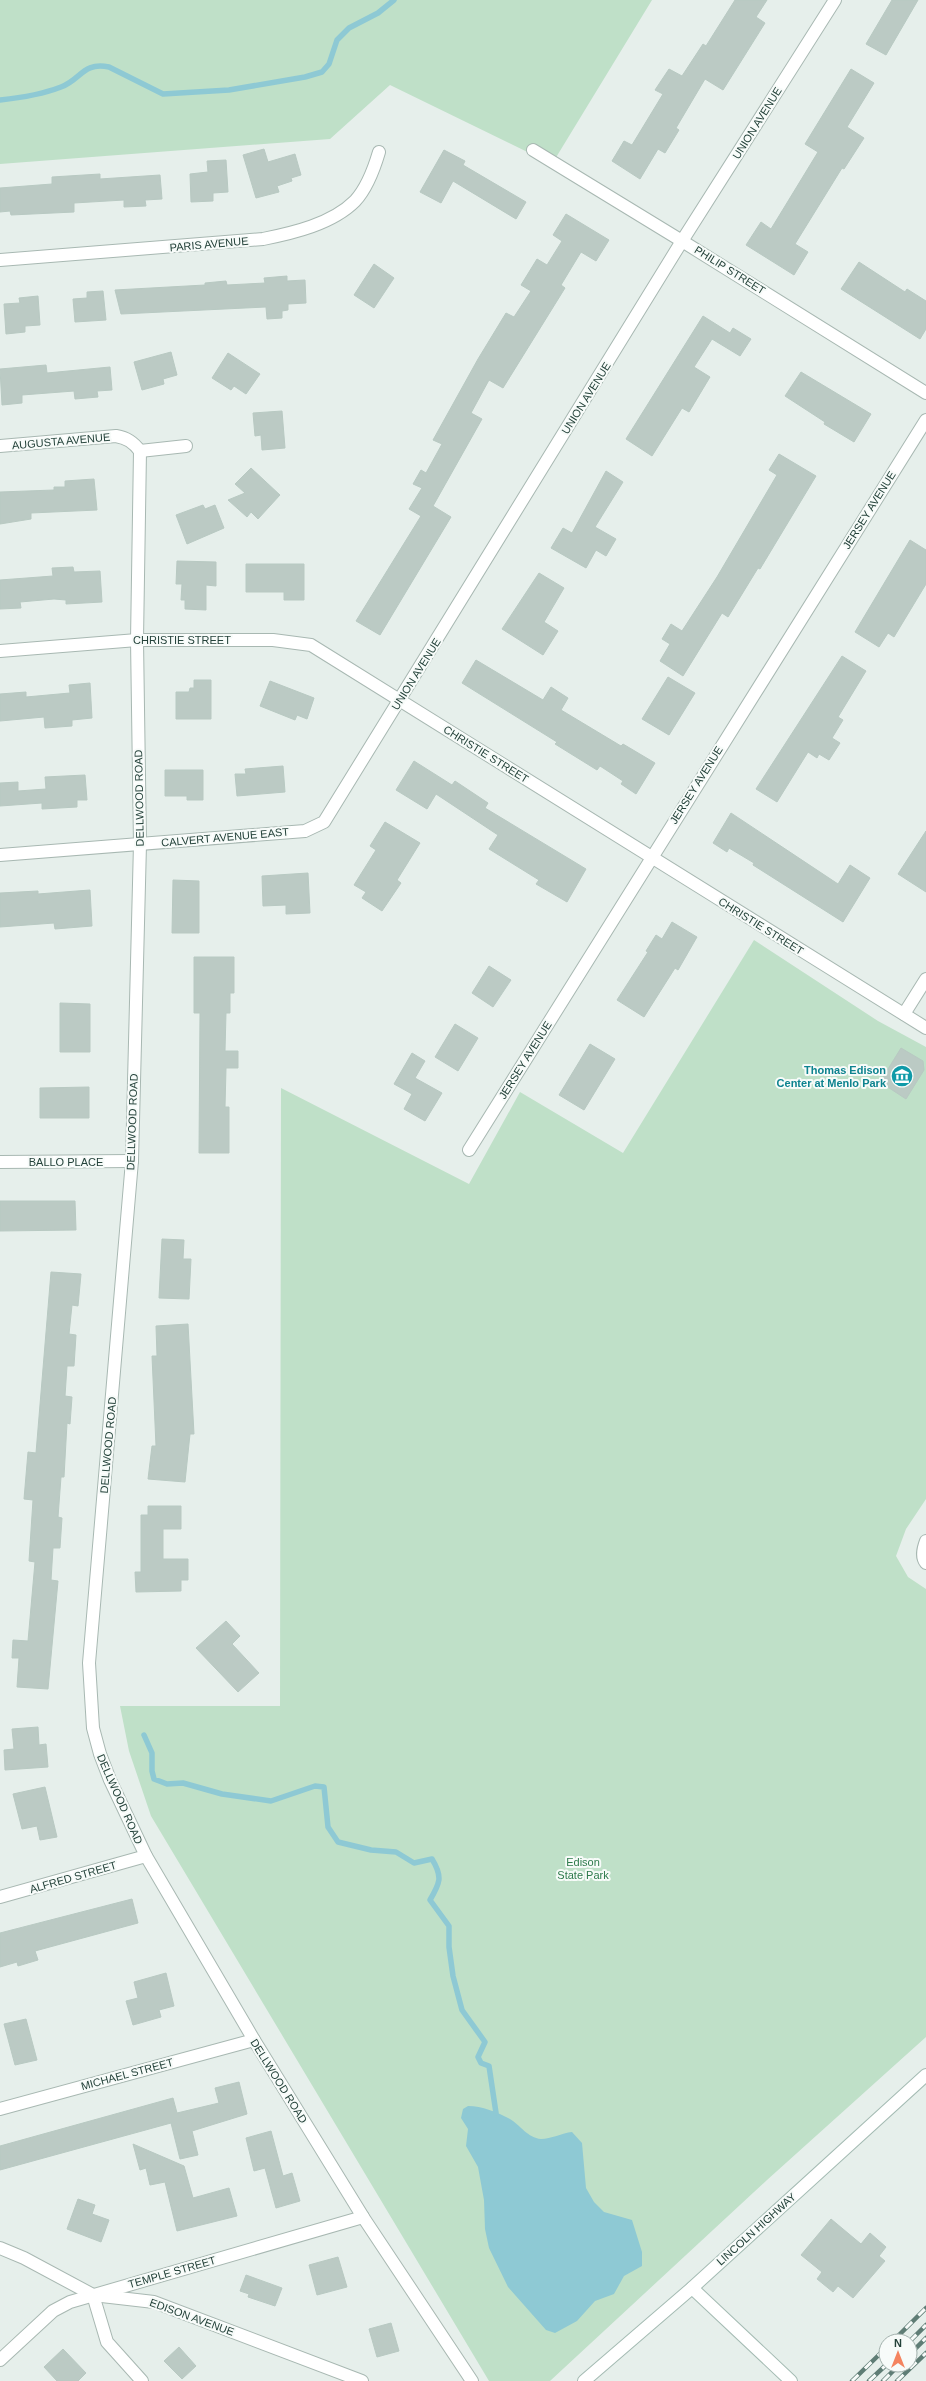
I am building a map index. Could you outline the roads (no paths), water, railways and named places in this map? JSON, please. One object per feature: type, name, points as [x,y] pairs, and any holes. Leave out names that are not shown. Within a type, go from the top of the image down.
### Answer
[{"type":"street","name":"UNION AVENUE","points":[[340,798],[682,240],[835,0]]},
{"type":"street","name":"PHILIP STREET","points":[[533,150],[682,240],[926,393]]},
{"type":"street","name":"PARIS AVENUE","points":[[0,260],[262,239],[286,234],[329,218],[355,200],[371,176],[379,152]]},
{"type":"street","name":"JERSEY AVENUE","points":[[469,1150],[651,857],[926,420]]},
{"type":"street","name":"AUGUSTA AVENUE","points":[[0,446],[116,436],[126,438],[135,444],[140,451]]},
{"type":"street","points":[[140,451],[186,446]]},
{"type":"street","name":"DELLWOOD ROAD","points":[[140,451],[137,640],[140,844],[132,1161],[89,1662],[93,1728],[100,1754],[110,1780],[146,1856],[254,2040],[363,2217],[472,2381]]},
{"type":"street","name":"CHRISTIE STREET","points":[[0,651],[137,640],[301,642],[311,645],[926,1028]]},
{"type":"street","name":"CALVERT AVENUE EAST","points":[[0,855],[305,831],[324,822],[340,798]]},
{"type":"street","points":[[904,1014],[926,979]]},
{"type":"street","name":"BALLO PLACE","points":[[0,1162],[132,1161]]},
{"type":"street","points":[[924,1546],[923,1560],[926,1564]]},
{"type":"street","name":"ALFRED STREET","points":[[0,1897],[146,1856]]},
{"type":"street","name":"MICHAEL STREET","points":[[0,2109],[254,2040]]},
{"type":"street","name":"LINCOLN HIGHWAY","points":[[584,2381],[692,2288],[926,2075]]},
{"type":"street","name":"TEMPLE STREET","points":[[0,2360],[53,2311],[93,2295],[363,2217]]},
{"type":"street","name":"EDISON AVENUE","points":[[0,2248],[24,2258],[93,2295],[154,2302],[362,2381]]},
{"type":"street","points":[[692,2288],[791,2381]]},
{"type":"street","points":[[93,2295],[107,2342],[142,2381]]},
{"type":"water","points":[[468,2106],[484,2108],[500,2114],[510,2119],[528,2134],[536,2138],[545,2139],[572,2132],[582,2143],[586,2188],[594,2202],[604,2212],[632,2220],[642,2252],[642,2266],[624,2276],[614,2294],[595,2301],[577,2321],[555,2333],[546,2330],[508,2287],[489,2248],[485,2229],[484,2200],[478,2167],[466,2146],[468,2129],[461,2118],[463,2109]]},
{"type":"waterway","points":[[0,100],[47,92],[68,84],[87,69],[100,66],[109,67],[163,94],[229,90],[305,77],[322,72],[329,64],[337,40],[349,28],[378,13],[394,0]]},
{"type":"waterway","points":[[144,1735],[152,1753],[152,1771],[154,1779],[167,1784],[183,1783],[222,1794],[271,1801],[315,1786],[324,1787],[328,1827],[338,1842],[371,1850],[396,1852],[414,1863],[432,1859],[438,1871],[439,1880],[430,1900],[449,1926],[449,1947],[453,1976],[462,2010],[485,2042],[478,2057],[481,2063],[489,2066],[496,2113]]},
{"type":"railway","points":[[901,2333],[926,2308]]},
{"type":"railway","points":[[918,2333],[926,2325]]},
{"type":"railway","points":[[918,2346],[926,2338]]},
{"type":"railway","points":[[897,2381],[926,2353]]},
{"type":"railway","points":[[852,2381],[878,2356]]},
{"type":"railway","points":[[869,2381],[878,2373]]},
{"type":"railway","points":[[883,2381],[891,2373]]},
{"type":"place","name":"Thomas Edison Center at Menlo Park","points":[[902,1076]]},
{"type":"park label","name":"Edison State Park","points":[[583,1868]]}]
